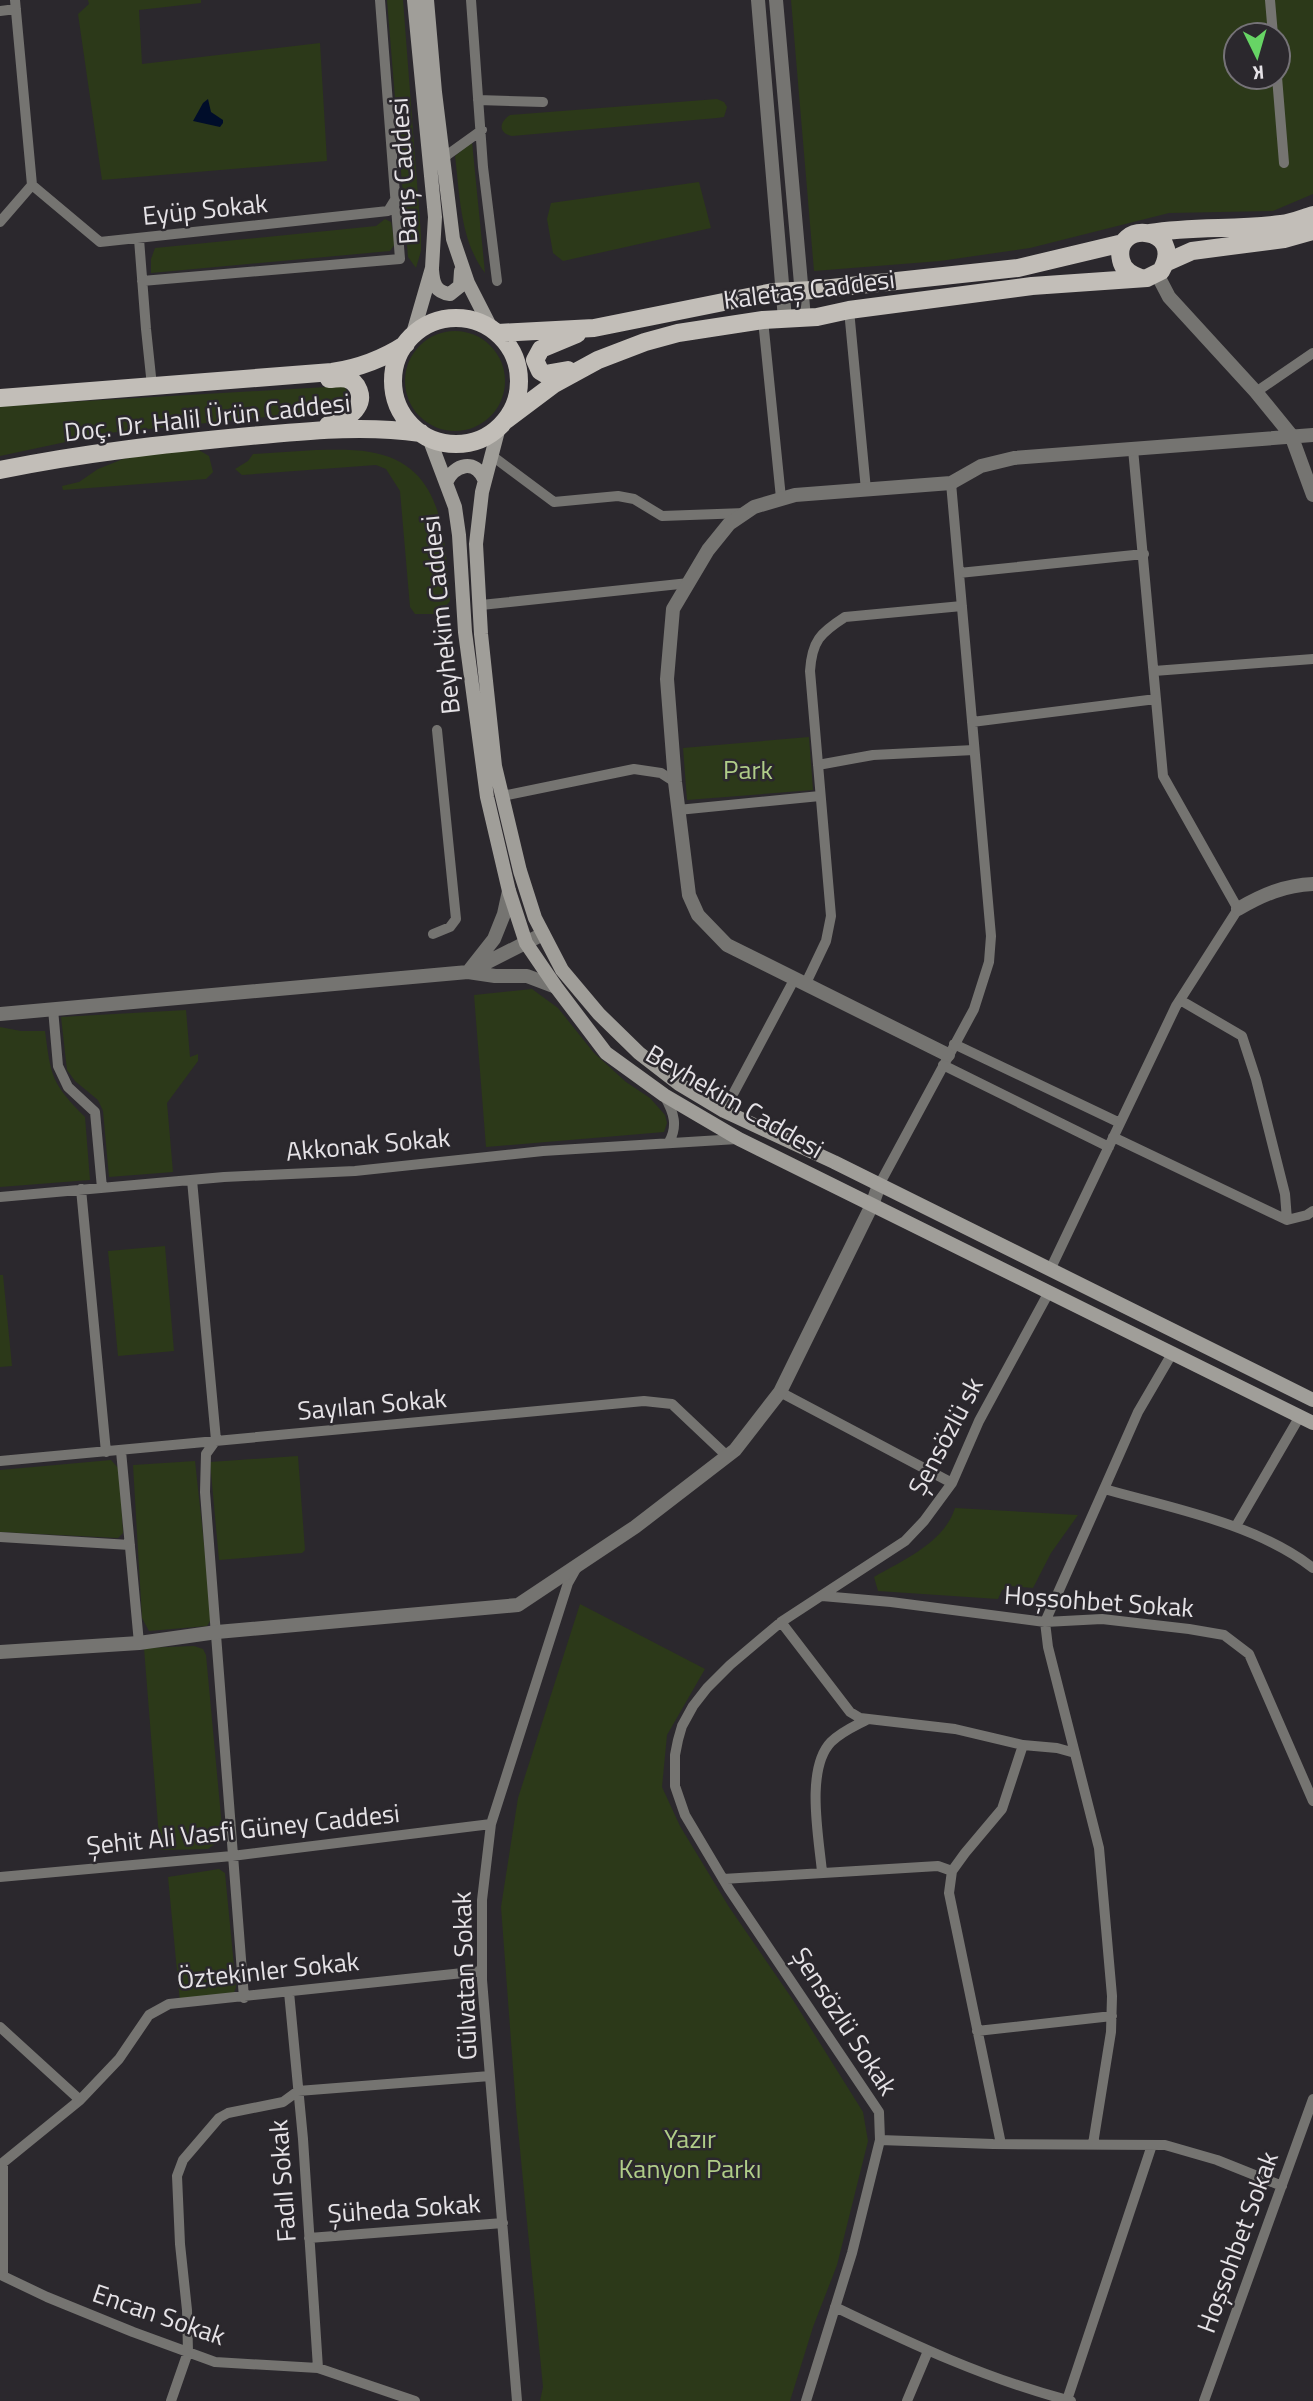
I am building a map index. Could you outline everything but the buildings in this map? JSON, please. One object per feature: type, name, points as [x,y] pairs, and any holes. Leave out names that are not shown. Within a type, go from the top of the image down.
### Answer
[{"type":"main road","name":"Barış Caddesi","points":[[409,341],[432,268],[435,217],[414,0]]},
{"type":"main road","name":"Barış Caddesi","points":[[427,0],[450,222],[461,266],[474,298],[495,332]]},
{"type":"main road","points":[[1150,233],[1184,228],[1284,224],[1313,215]]},
{"type":"main road","name":"Kaletaş Caddesi","points":[[503,424],[554,384],[598,360],[678,333],[762,320],[804,317],[1154,272],[1192,251],[1284,239],[1313,231]]},
{"type":"main road","name":"Kaletaş Caddesi","points":[[495,332],[594,328],[783,290],[1018,268],[1123,243],[1135,233],[1150,233]]},
{"type":"main road","points":[[1123,243],[1123,265],[1133,276],[1154,272],[1167,256],[1162,241],[1150,233]]},
{"type":"main road","points":[[432,268],[437,289],[441,293],[450,294],[460,286],[461,266]]},
{"type":"main road","points":[[446,320],[475,321],[495,332],[514,356],[519,378],[516,400],[503,424],[484,438],[466,443],[447,443],[425,435],[402,413],[394,387],[395,369],[409,341],[428,326],[446,320]]},
{"type":"main road","points":[[594,328],[541,349],[535,360],[540,371],[552,375],[598,360]]},
{"type":"main road","name":"Doç. Dr. Halil Ürün Caddesi","points":[[0,398],[291,375],[356,367],[376,360],[409,341]]},
{"type":"main road","points":[[291,375],[316,379],[348,379],[359,389],[360,403],[357,409],[342,419],[317,429]]},
{"type":"main road","name":"Beyhekim Caddesi","points":[[503,424],[484,479],[476,544],[481,634],[494,752],[520,871],[535,918],[562,970],[609,1024],[639,1053],[724,1111],[1313,1400]]},
{"type":"main road","name":"Doç. Dr. Halil Ürün Caddesi","points":[[0,470],[126,448],[317,429],[375,427],[425,435]]},
{"type":"main road","name":"Beyhekim Caddesi","points":[[425,435],[446,482],[457,518],[465,632],[487,797],[509,891],[526,943],[555,987],[606,1053],[664,1095],[739,1139],[1306,1420]]},
{"type":"main road","points":[[446,482],[452,471],[466,465],[476,468],[484,479]]},
{"type":"street","points":[[142,281],[400,259],[380,0]]},
{"type":"street","points":[[471,0],[483,167],[496,281]]},
{"type":"street","points":[[758,0],[785,319]]},
{"type":"street","points":[[776,0],[804,317]]},
{"type":"street","points":[[1270,0],[1272,21]]},
{"type":"street","points":[[0,10],[15,4],[32,185],[0,222]]},
{"type":"street","points":[[1278,91],[1284,163]]},
{"type":"street","points":[[478,100],[543,102]]},
{"type":"street","points":[[443,158],[482,130]]},
{"type":"street","name":"Eyüp Sokak","points":[[32,185],[100,242],[388,211],[396,198]]},
{"type":"street","points":[[139,239],[152,386]]},
{"type":"street","points":[[1154,272],[1169,297],[1256,391],[1291,435],[1313,495]]},
{"type":"street","points":[[849,310],[866,490]]},
{"type":"street","points":[[762,320],[781,498]]},
{"type":"street","points":[[1256,391],[1313,354]]},
{"type":"street","points":[[1313,435],[1014,458],[981,466],[951,483],[795,495],[754,507],[729,524],[708,550],[673,609],[667,679],[675,782],[689,895],[698,915],[727,945],[948,1055],[1111,1142],[1287,1220],[1313,1211]]},
{"type":"street","points":[[1133,449],[1163,776],[1238,909]]},
{"type":"street","points":[[491,455],[554,502],[618,496],[634,499],[662,516],[745,513]]},
{"type":"street","points":[[0,1652],[139,1643],[217,1632],[518,1605],[635,1527],[735,1450],[780,1392],[872,1205],[879,1185],[974,1009],[989,962],[991,936],[951,483]]},
{"type":"street","points":[[959,573],[1144,554]]},
{"type":"street","points":[[481,605],[689,583]]},
{"type":"street","points":[[724,1111],[800,980],[826,941],[831,916],[810,671],[811,651],[816,640],[830,626],[845,617],[962,607]]},
{"type":"street","points":[[1154,671],[1313,659]]},
{"type":"street","points":[[972,722],[1156,699]]},
{"type":"street","points":[[433,933],[450,927],[456,919],[437,730]]},
{"type":"street","points":[[818,765],[873,755],[974,750]]},
{"type":"street","points":[[502,796],[634,769],[662,773],[675,782]]},
{"type":"street","points":[[678,810],[821,796]]},
{"type":"street","points":[[1050,1270],[1180,1000],[1238,909],[1264,894],[1296,885],[1313,884]]},
{"type":"street","points":[[468,972],[494,939],[509,891]]},
{"type":"street","points":[[468,972],[543,934]]},
{"type":"street","points":[[0,1014],[468,972],[495,976],[527,976],[555,987]]},
{"type":"street","points":[[1180,1000],[1242,1036],[1256,1079],[1285,1194],[1287,1220]]},
{"type":"street","points":[[53,1009],[58,1066],[68,1087],[95,1112],[102,1188]]},
{"type":"street","points":[[948,1055],[1120,1123]]},
{"type":"street","points":[[664,1095],[673,1111],[675,1122],[668,1142]]},
{"type":"street","name":"Akkonak Sokak","points":[[0,1197],[192,1180],[355,1171],[543,1151],[739,1139]]},
{"type":"street","points":[[192,1180],[216,1440],[206,1454],[204,1464],[244,1998]]},
{"type":"street","points":[[82,1189],[106,1452]]},
{"type":"street","name":"Şensözlü sk","points":[[682,1727],[693,1706],[730,1665],[781,1622],[905,1541],[924,1521],[951,1483],[979,1421],[1049,1292]]},
{"type":"street","points":[[1093,2144],[1112,2016],[1099,1848],[1048,1647],[1045,1622],[1139,1412],[1172,1352]]},
{"type":"street","points":[[780,1392],[951,1483]]},
{"type":"street","name":"Sayılan Sokak","points":[[0,1461],[644,1401],[672,1404],[727,1456]]},
{"type":"street","points":[[1236,1526],[1306,1420]]},
{"type":"street","points":[[121,1451],[139,1643]]},
{"type":"street","points":[[1104,1489],[1236,1526],[1302,1559],[1313,1568]]},
{"type":"street","points":[[0,1537],[130,1545]]},
{"type":"street","name":"Gülvatan Sokak","points":[[517,2401],[482,1971],[482,1900],[491,1824],[568,1583],[579,1565]]},
{"type":"street","name":"Hoşsohbet Sokak","points":[[822,1596],[1045,1622],[1101,1619],[1224,1635],[1249,1654],[1313,1801]]},
{"type":"street","points":[[781,1622],[850,1712],[860,1718],[955,1729],[1023,1745],[1057,1748],[1075,1753]]},
{"type":"street","points":[[822,1872],[815,1791],[820,1765],[828,1745],[844,1731],[868,1719]]},
{"type":"street","name":"Şensözlü Sokak","points":[[682,1727],[676,1755],[675,1786],[685,1815],[723,1879],[879,2112],[880,2140],[852,2253],[806,2401]]},
{"type":"street","points":[[1001,2144],[949,1894],[952,1871],[1002,1809],[1023,1745]]},
{"type":"street","name":"Şehit Ali Vasfi Güney Caddesi","points":[[0,1877],[232,1857],[491,1824]]},
{"type":"street","points":[[723,1879],[938,1866],[952,1871]]},
{"type":"street","name":"Öztekinler Sokak","points":[[2,2164],[80,2100],[118,2059],[149,2015],[169,2004],[482,1971]]},
{"type":"street","name":"Fadıl Sokak","points":[[289,1992],[318,2368]]},
{"type":"street","points":[[977,2031],[1112,2016]]},
{"type":"street","points":[[0,2027],[80,2100]]},
{"type":"street","points":[[171,2401],[188,2352],[177,2176],[183,2161],[219,2118],[228,2113],[283,2102],[298,2091],[490,2076]]},
{"type":"street","name":"Hoşsohbet Sokak","points":[[1204,2401],[1313,2099]]},
{"type":"street","points":[[880,2140],[1165,2145],[1217,2160],[1282,2186]]},
{"type":"street","points":[[835,2307],[928,2351],[989,2376],[1069,2400],[1152,2145]]},
{"type":"street","name":"Encan Sokak","points":[[2,2164],[1,2276],[47,2297],[215,2361],[318,2368],[415,2401]]},
{"type":"street","name":"Şüheda Sokak","points":[[310,2238],[503,2223]]},
{"type":"street","points":[[907,2401],[928,2351]]},
{"type":"green space","points":[[88,0],[201,0],[201,3],[139,10],[142,64],[320,43],[327,161],[102,180],[78,14],[89,4]]},
{"type":"green space","points":[[387,0],[403,0],[421,235],[421,251],[416,268],[408,257]]},
{"type":"green space","points":[[791,0],[1313,0],[1313,194],[1273,211],[1169,213],[1030,248],[940,261],[814,271]]},
{"type":"green space","points":[[717,99],[727,107],[724,117],[512,136],[502,130],[504,121],[510,115]]},
{"type":"green space","points":[[472,142],[485,273],[470,246],[466,232],[455,156]]},
{"type":"green space","points":[[699,182],[711,228],[563,261],[553,253],[547,219],[551,203]]},
{"type":"green space","points":[[385,219],[391,222],[395,244],[390,251],[151,273],[151,259],[155,248],[376,226]]},
{"type":"green space","points":[[455,331],[474,335],[490,346],[501,362],[505,381],[501,400],[490,416],[474,427],[455,431],[436,427],[420,416],[409,400],[405,381],[409,362],[420,346],[436,335]]},
{"type":"green space","points":[[344,386],[349,395],[346,406],[336,410],[108,433],[0,456],[0,406]]},
{"type":"green space","points":[[183,448],[197,449],[209,456],[213,472],[206,479],[63,490],[62,486],[79,482],[98,469],[123,459]]},
{"type":"green space","points":[[316,450],[363,451],[395,460],[414,472],[428,489],[437,508],[446,554],[450,601],[440,614],[415,614],[410,607],[400,491],[386,469],[376,465],[242,475],[235,469],[248,461],[253,454]]},
{"type":"green space","name":"Park","points":[[809,737],[813,790],[687,800],[683,748]]},
{"type":"green space","points":[[532,989],[558,1008],[594,1053],[626,1082],[650,1098],[665,1115],[667,1123],[664,1132],[486,1147],[474,995]]},
{"type":"green space","points":[[186,1010],[190,1057],[198,1054],[198,1061],[167,1103],[173,1172],[109,1177],[103,1111],[98,1100],[75,1081],[67,1070],[61,1017]]},
{"type":"green space","points":[[0,1027],[21,1031],[45,1031],[54,1078],[65,1096],[85,1117],[90,1180],[0,1187]]},
{"type":"green space","points":[[165,1246],[174,1351],[118,1356],[108,1251]]},
{"type":"green space","points":[[0,1275],[3,1275],[12,1366],[0,1367]]},
{"type":"green space","points":[[298,1456],[305,1550],[302,1553],[219,1560],[210,1462]]},
{"type":"green space","points":[[111,1460],[119,1469],[123,1533],[118,1538],[0,1532],[0,1470]]},
{"type":"green space","points":[[195,1461],[212,1618],[207,1626],[149,1631],[142,1618],[133,1465]]},
{"type":"green space","points":[[955,1508],[1078,1515],[1051,1553],[1033,1588],[1011,1586],[1002,1590],[998,1599],[878,1591],[874,1577],[932,1541],[950,1520]]},
{"type":"green space","name":"Yazır Kanyon Parkı","points":[[580,1604],[705,1669],[667,1735],[662,1787],[680,1826],[729,1907],[793,2000],[863,2112],[868,2141],[837,2265],[813,2327],[790,2401],[540,2401],[543,2387],[516,2108],[501,1907],[518,1798]]},
{"type":"green space","points":[[194,1646],[203,1649],[206,1655],[223,1838],[208,1849],[160,1850],[144,1648]]},
{"type":"green space","points":[[219,1869],[225,1873],[236,1987],[233,1995],[180,2002],[168,1877]]},
{"type":"water","points":[[208,99],[211,112],[223,120],[220,127],[193,121]]}]
